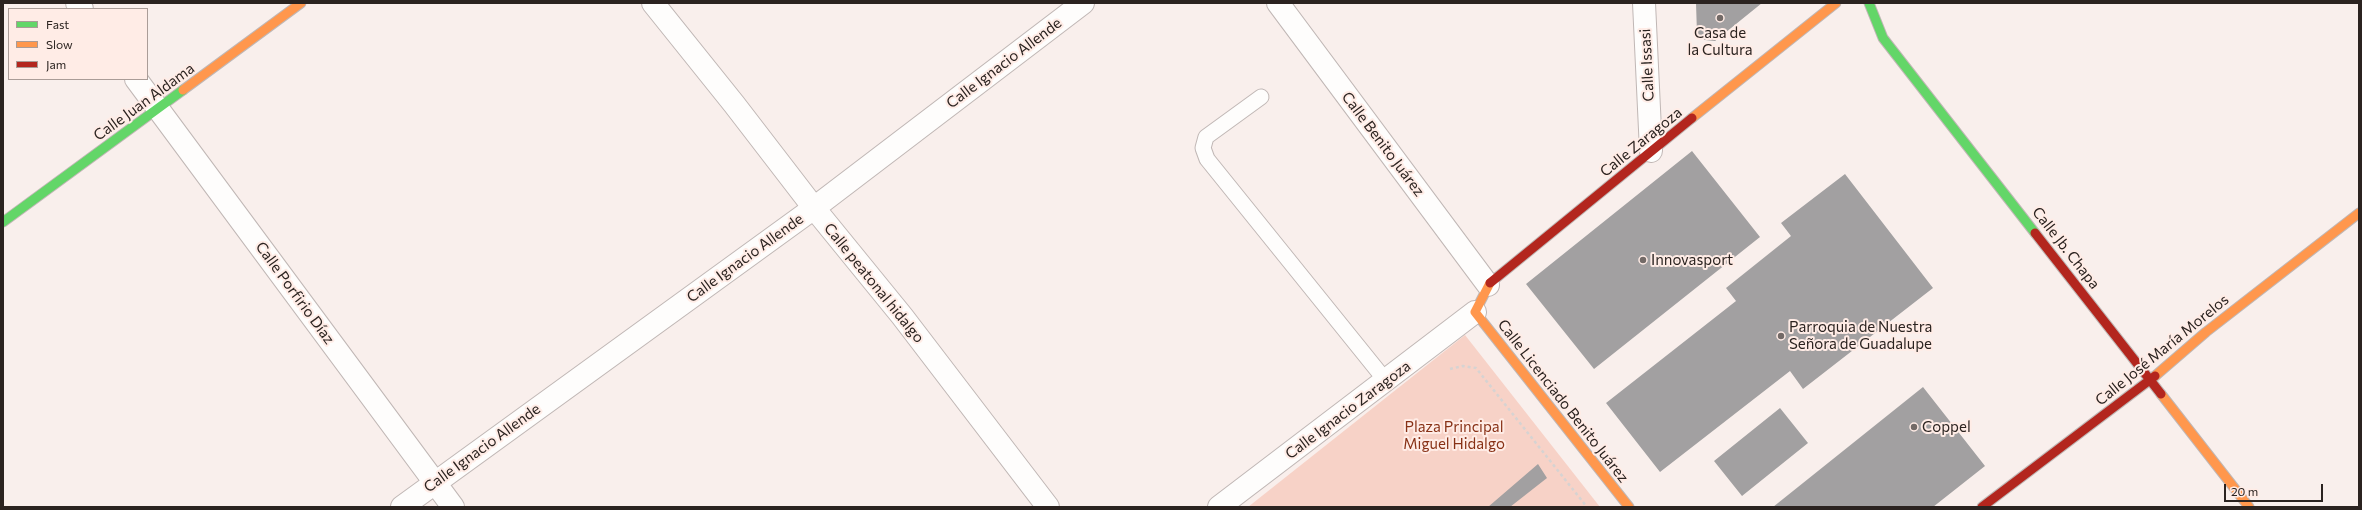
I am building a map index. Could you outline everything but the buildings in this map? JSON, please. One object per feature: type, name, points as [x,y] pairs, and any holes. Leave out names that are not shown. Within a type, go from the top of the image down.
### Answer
[{"type":"main road","name":"Calle Juan Aldama","points":[[3,222],[301,3]]},
{"type":"main road","name":"Calle Zaragoza","points":[[1475,312],[1488,285],[1651,151],[1836,3]]},
{"type":"main road","name":"Calle Jb. Chapa","points":[[1869,3],[1883,38],[2249,507]]},
{"type":"main road","name":"Calle José María Morelos","points":[[1982,507],[2150,379],[2206,332],[2359,213]]},
{"type":"main road","name":"Calle Licenciado Benito Juárez","points":[[1475,312],[1629,507]]},
{"type":"street","name":"Calle peatonal hidalgo","points":[[653,3],[734,104],[814,208],[902,316],[1048,507]]},
{"type":"street","name":"Calle Ignacio Allende","points":[[402,507],[434,482],[814,208],[1083,3]]},
{"type":"street","name":"Calle Benito Juárez","points":[[1278,3],[1488,285]]},
{"type":"street","name":"Calle Issasi","points":[[1644,3],[1651,151]]},
{"type":"street","name":"Calle Porfirio Díaz","points":[[137,80],[454,507]]},
{"type":"street","name":"Calle Ignacio Zaragoza","points":[[1219,507],[1386,382],[1475,312]]},
{"type":"lane","points":[[1261,97],[1206,137],[1203,148],[1206,159],[1386,382]]},
{"type":"path","points":[[1462,366],[1476,368],[1587,507]]},
{"type":"green space","name":"Plaza Principal Miguel Hidalgo","points":[[1465,335],[1600,507],[1248,507]]},
{"type":"traffic: fast","points":[[1869,3],[1883,38],[2035,233]]},
{"type":"traffic: fast","points":[[3,222],[183,90]]},
{"type":"traffic: slow","points":[[183,90],[301,3]]},
{"type":"traffic: slow","points":[[1692,118],[1836,3]]},
{"type":"traffic: slow","points":[[2155,376],[2206,332],[2359,213]]},
{"type":"traffic: slow","points":[[1490,283],[1475,312],[1629,507]]},
{"type":"traffic: slow","points":[[2161,394],[2249,507]]},
{"type":"traffic: jam","points":[[1490,283],[1692,118]]},
{"type":"traffic: jam","points":[[2035,233],[2161,394]]},
{"type":"traffic: jam","points":[[1982,507],[2155,376]]},
{"type":"place","name":"Casa de la Cultura","points":[[1720,18]]},
{"type":"place","name":"Innovasport","points":[[1643,260]]},
{"type":"place","name":"Parroquia de Nuestra Señora de Guadalupe","points":[[1781,336]]},
{"type":"place","name":"Coppel","points":[[1914,427]]}]
